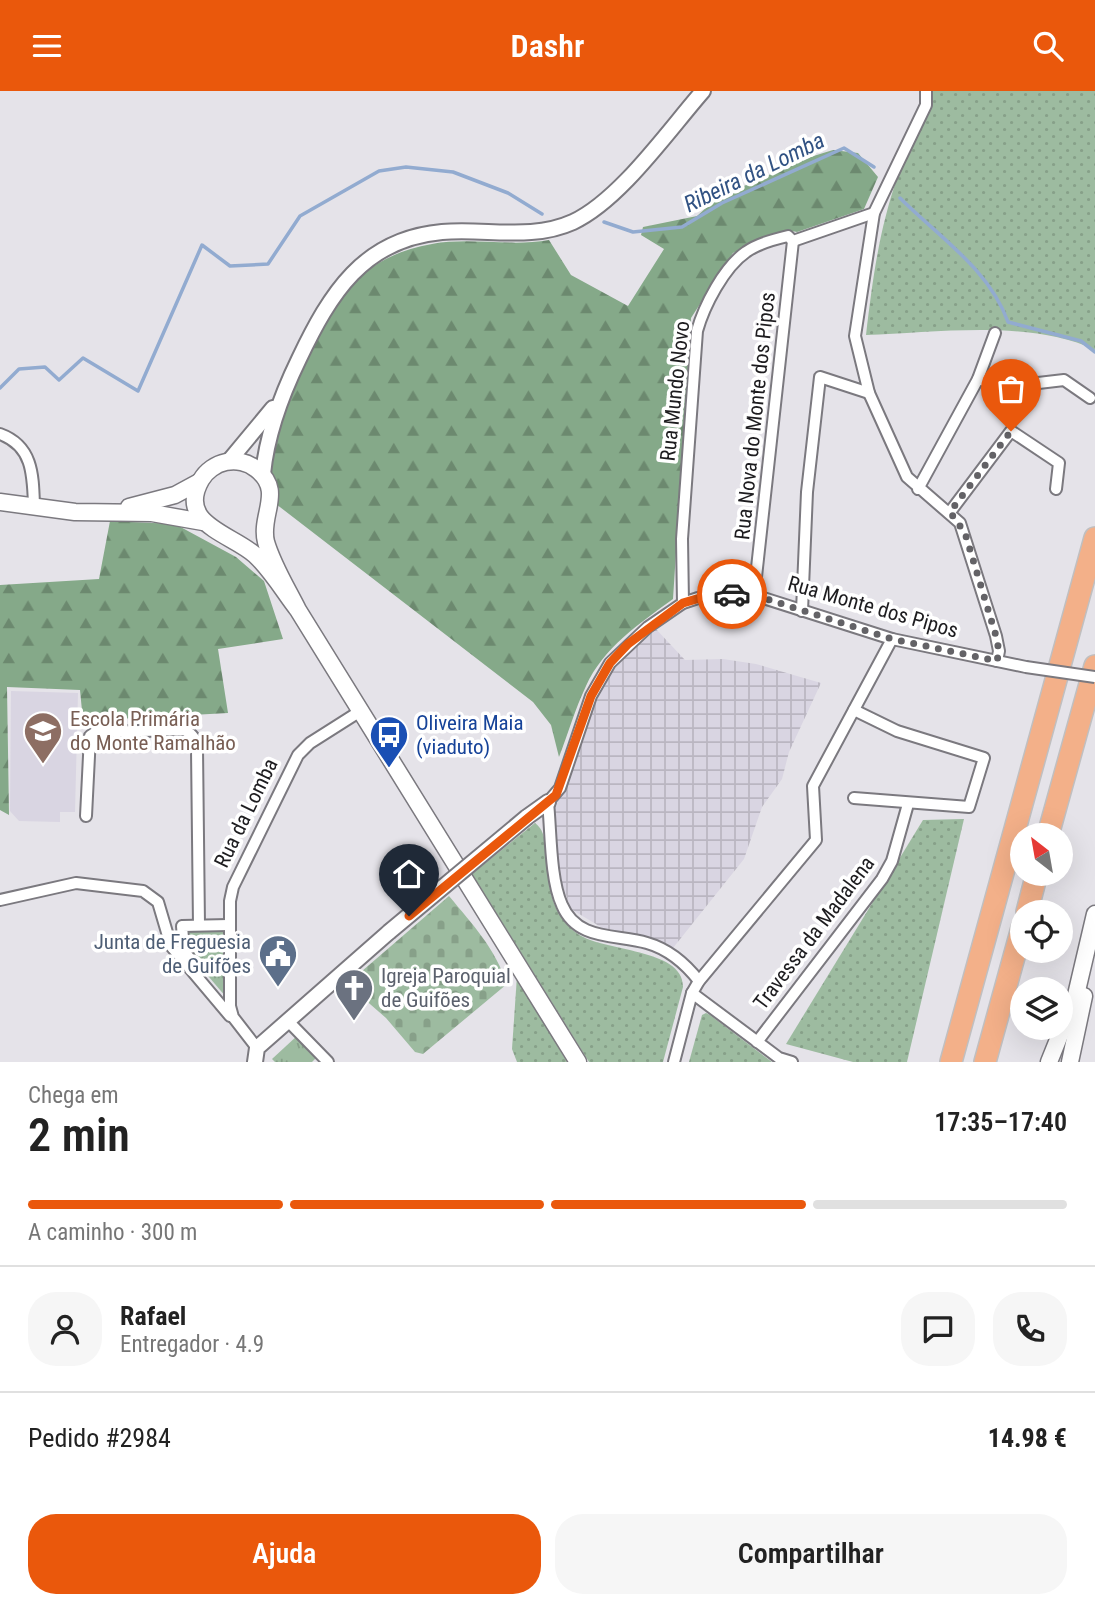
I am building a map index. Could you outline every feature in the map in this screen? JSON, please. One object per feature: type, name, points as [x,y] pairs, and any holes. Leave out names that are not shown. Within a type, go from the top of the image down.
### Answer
[{"type":"highway","points":[[951,1062],[1095,538]]},
{"type":"highway","points":[[1051,823],[1095,666]]},
{"type":"highway","points":[[985,1062],[1012,963]]},
{"type":"main road","points":[[114,511],[175,495],[199,482],[211,468],[229,461],[242,461],[263,474],[272,495],[264,528],[267,546],[298,610]]},
{"type":"main road","points":[[199,482],[195,502],[203,522]]},
{"type":"main road","points":[[0,502],[75,512],[114,511],[188,517],[203,522],[218,534],[227,536],[250,533],[267,518]]},
{"type":"main road","points":[[227,536],[264,565],[298,610],[578,1062]]},
{"type":"main road","points":[[1049,1062],[1076,995],[1095,914]]},
{"type":"main road","points":[[1070,1062],[1095,949]]},
{"type":"street","points":[[263,474],[265,453],[282,395],[322,311],[340,286],[360,267],[394,245],[416,236],[462,231],[536,233],[571,223],[615,192],[704,91]]},
{"type":"street","points":[[926,91],[926,105],[874,213],[855,336],[869,393],[907,477],[918,489],[950,512],[965,533],[996,636],[999,651],[997,661]]},
{"type":"street","name":"Rua Mundo Novo","points":[[683,603],[682,539],[687,458],[697,331],[701,317],[730,268],[748,250],[788,236],[793,241],[874,213]]},
{"type":"street","name":"Rua Nova do Monte dos Pipos","points":[[754,595],[793,241]]},
{"type":"street","points":[[918,489],[978,379],[995,333]]},
{"type":"street","points":[[802,611],[807,492],[820,377],[869,393]]},
{"type":"street","points":[[978,379],[1004,387],[1064,380],[1090,398]]},
{"type":"street","points":[[229,461],[253,436],[282,395]]},
{"type":"street","points":[[950,512],[1011,431],[1059,463],[1056,489]]},
{"type":"street","points":[[0,434],[15,442],[27,454],[34,506]]},
{"type":"street","name":"Rua Monte dos Pipos","points":[[256,1055],[288,1021],[389,932],[548,802],[560,788],[600,678],[628,644],[683,603],[717,593],[754,595],[892,639],[1026,667],[1095,677]]},
{"type":"street","points":[[674,1062],[692,993],[699,981],[816,840],[813,786],[892,639]]},
{"type":"street","name":"Rua da Lomba","points":[[231,1012],[229,925],[233,887],[292,764],[310,743],[362,710]]},
{"type":"street","points":[[854,798],[969,807],[984,758],[897,731],[855,711]]},
{"type":"street","points":[[86,816],[90,736],[96,731],[184,730],[191,733],[196,740],[197,750],[199,925]]},
{"type":"street","points":[[548,802],[559,895],[567,915],[590,932],[607,938],[644,942],[662,949],[683,962],[699,981]]},
{"type":"street","name":"Travessa da Madalena","points":[[757,1042],[882,879],[895,854],[908,804]]},
{"type":"street","points":[[0,900],[76,883],[143,891],[158,902],[171,946],[231,1012]]},
{"type":"street","points":[[229,925],[182,926],[184,951],[231,1012],[256,1055]]},
{"type":"street","points":[[692,993],[779,1058],[792,1062]]},
{"type":"street","points":[[288,1021],[328,1062]]},
{"type":"shaded area","points":[[655,628],[685,660],[723,659],[756,664],[821,683],[789,752],[782,779],[762,807],[744,859],[673,948],[646,937],[609,932],[571,909],[560,878],[553,810],[600,690],[620,659]]},
{"type":"shaded area","name":"Escola Primária do Monte Ramalhão","points":[[11,691],[78,693],[75,812],[60,812],[60,822],[19,821],[10,811]]},
{"type":"green space","points":[[933,91],[1095,91],[1095,350],[1070,340],[1013,331],[866,335],[874,273],[886,215],[902,164],[924,124]]},
{"type":"green space","points":[[833,150],[858,153],[878,177],[864,209],[797,232],[786,230],[733,253],[691,318],[673,599],[624,637],[593,672],[559,757],[551,725],[533,702],[276,504],[268,457],[277,421],[317,338],[343,295],[360,277],[379,263],[403,251],[447,242],[520,243],[549,240],[571,275],[628,306],[664,249],[641,235],[643,227],[697,216],[717,198],[807,158]]},
{"type":"green space","points":[[110,521],[175,524],[236,557],[264,581],[283,639],[218,649],[228,713],[83,721],[80,690],[7,687],[9,815],[0,810],[0,585],[99,579]]},
{"type":"green space","points":[[964,819],[907,1062],[853,1062],[786,1044],[923,820]]},
{"type":"green space","points":[[535,823],[542,831],[550,888],[555,905],[564,920],[578,934],[590,940],[657,958],[671,965],[680,974],[683,987],[663,1062],[589,1062],[472,874]]},
{"type":"green space","points":[[449,896],[490,948],[507,984],[423,1054],[415,1052],[386,1018],[347,984]]},
{"type":"green space","points":[[227,929],[226,997],[186,950],[186,930]]},
{"type":"green space","points":[[517,976],[567,1062],[517,1062],[512,1049]]},
{"type":"green space","points":[[706,1013],[772,1062],[689,1062],[702,1015]]},
{"type":"green space","points":[[298,1035],[318,1056],[312,1062],[275,1062],[272,1059]]},
{"type":"waterway","name":"Ribeira da Lomba","points":[[604,222],[633,232],[682,227],[722,203],[844,148],[874,167]]},
{"type":"waterway","name":"Ribeira da Lomba","points":[[0,388],[19,369],[45,367],[59,380],[83,358],[138,391],[202,245],[230,266],[268,264],[300,216],[379,171],[406,167],[453,172],[508,193],[542,214]]},
{"type":"waterway","name":"Ribeira da Lomba","points":[[900,198],[976,270],[1000,303],[1008,322],[1081,341],[1095,352]]},
{"type":"way so far","points":[[732,594],[754,595],[892,639],[997,661],[999,651],[996,636],[965,533],[950,512],[1011,431]]},
{"type":"place","name":"Escola Primária do Monte Ramalhão","points":[[43,765]]},
{"type":"place","name":"Oliveira Maia (viaduto)","points":[[389,769]]},
{"type":"place","name":"Junta de Freguesia de Guifões","points":[[278,988]]},
{"type":"place","name":"Igreja Paroquial de Guifões","points":[[354,1022]]},
{"type":"route","points":[[409,916],[556,795],[591,696],[610,663],[628,644],[683,603],[717,593],[732,594]]}]
